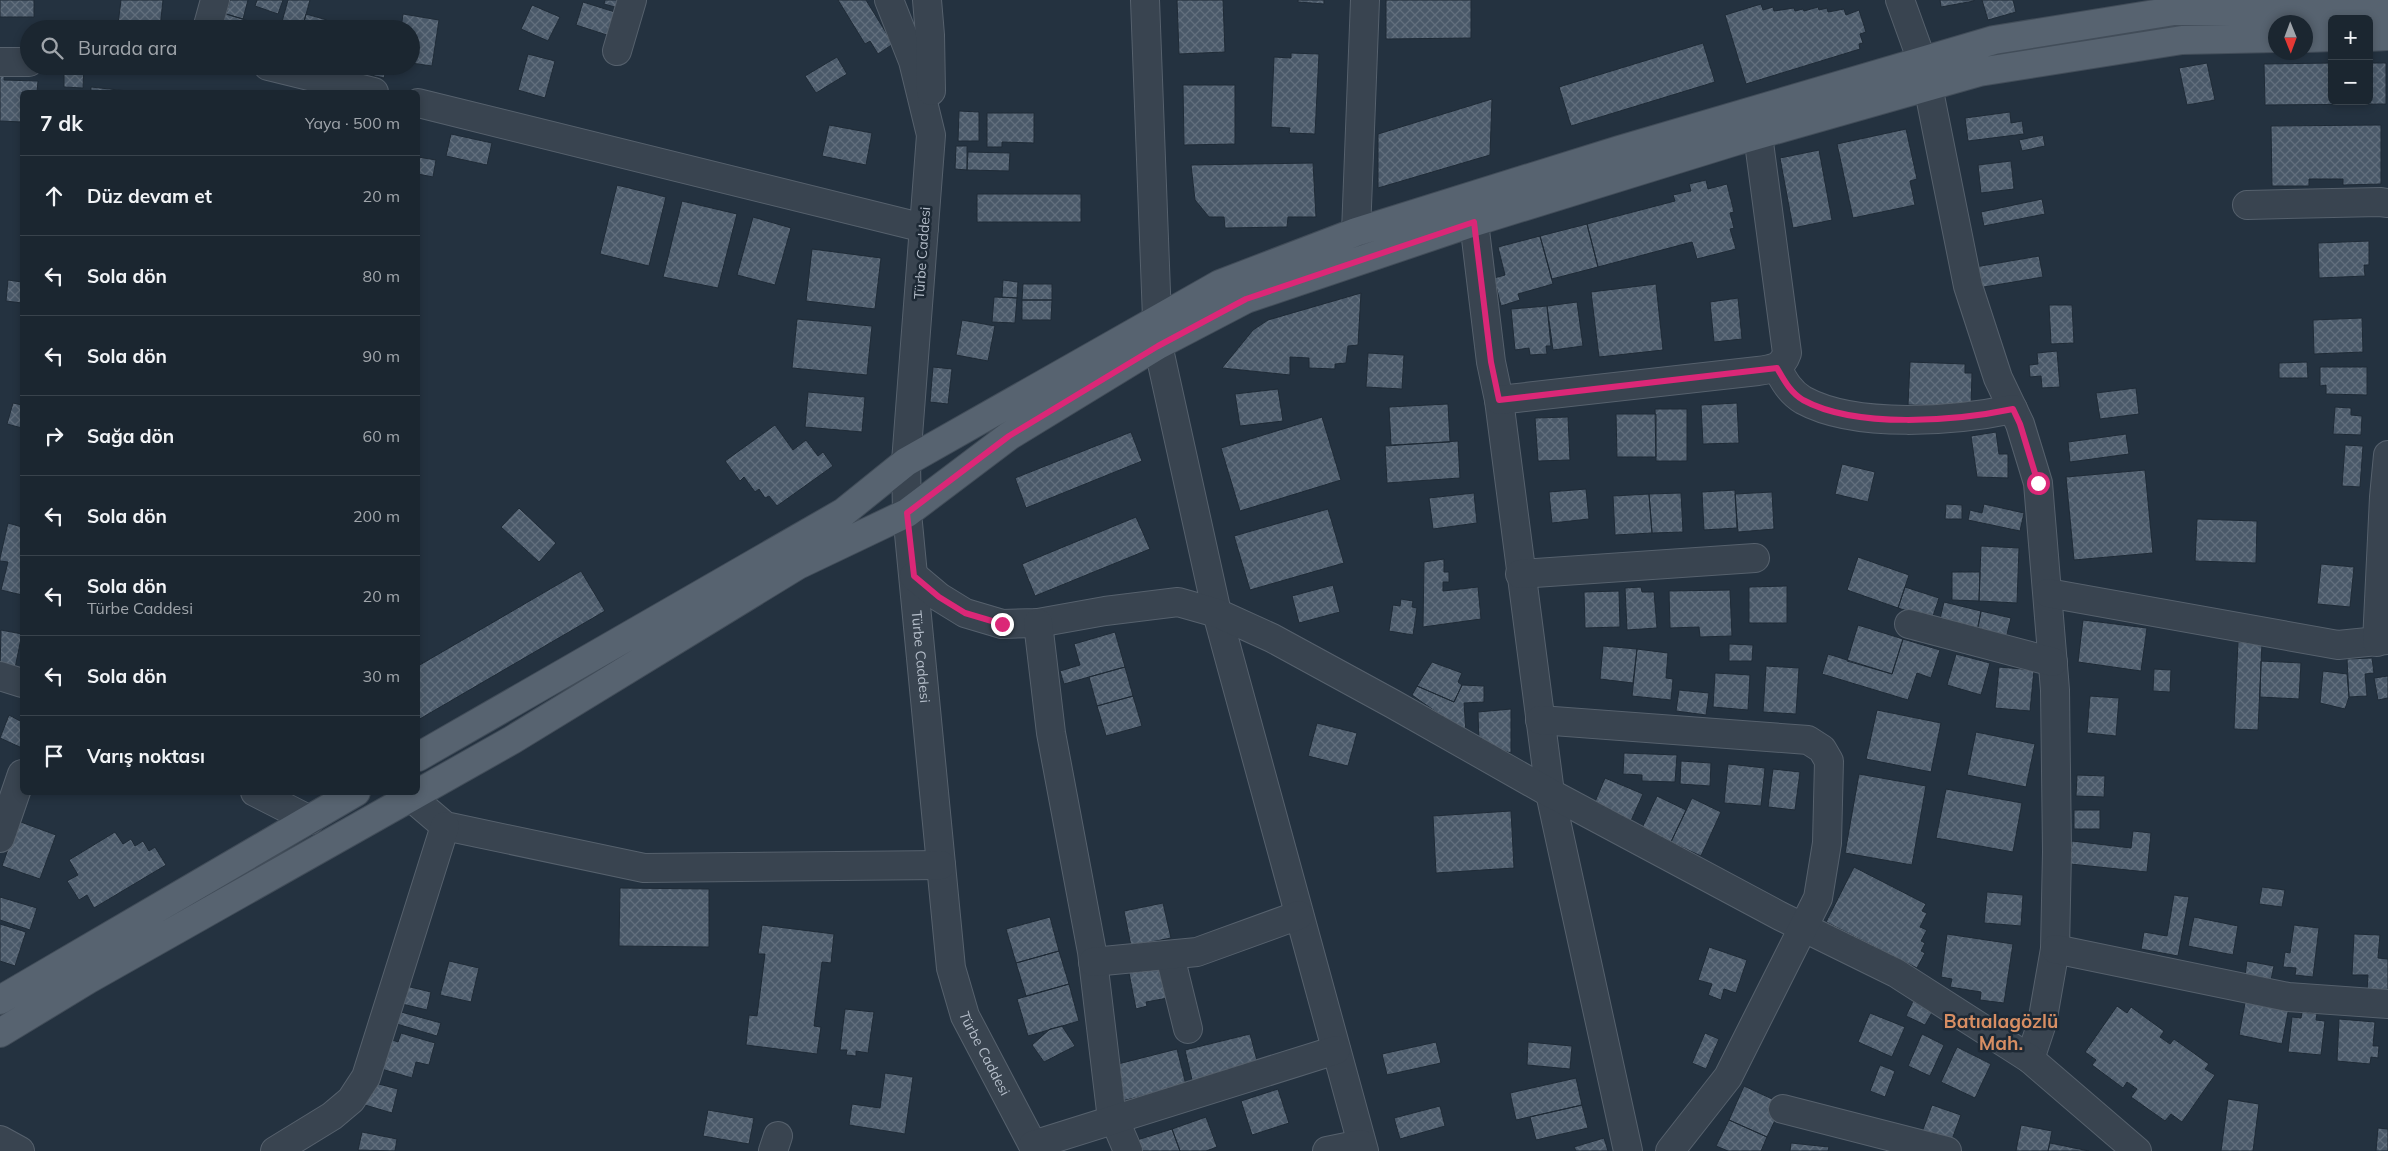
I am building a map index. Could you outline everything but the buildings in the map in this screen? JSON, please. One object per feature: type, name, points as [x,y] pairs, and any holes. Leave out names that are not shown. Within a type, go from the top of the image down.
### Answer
[{"type":"main road","points":[[420,756],[844,512],[906,462],[1157,332],[1246,299],[1474,222],[1758,135],[1925,74],[1994,40],[2080,25],[2228,5],[2388,11]]},
{"type":"main road","points":[[2373,36],[2388,36]]},
{"type":"main road","points":[[2313,38],[2328,37]]},
{"type":"main road","points":[[420,792],[512,740],[798,565],[907,513],[1009,436],[1157,332],[1220,284],[1356,232],[1476,195],[1925,74],[1979,72],[2182,40],[2268,38]]},
{"type":"main road","points":[[0,1000],[351,795]]},
{"type":"main road","points":[[0,1033],[97,975],[416,795]]},
{"type":"street","points":[[209,20],[215,0]]},
{"type":"street","points":[[617,51],[632,0]]},
{"type":"street","points":[[889,0],[903,7],[916,5],[921,0]]},
{"type":"street","name":"Türbe Caddesi","points":[[889,0],[906,40],[930,135],[906,462],[907,513],[951,968],[956,992],[965,1016],[1035,1148]]},
{"type":"street","points":[[927,0],[931,68],[930,135]]},
{"type":"street","points":[[1145,0],[1157,332],[1217,613],[1362,1148],[1327,1151]]},
{"type":"street","points":[[1356,232],[1365,0]]},
{"type":"street","points":[[1900,0],[1925,74],[1968,286],[1998,378],[2020,424],[2038,483],[2053,662],[2057,843],[2055,949],[2042,1023],[2030,1060]]},
{"type":"street","points":[[2228,5],[2230,39]]},
{"type":"street","points":[[0,62],[20,62]]},
{"type":"street","points":[[305,75],[366,90]]},
{"type":"street","points":[[420,103],[924,228]]},
{"type":"street","points":[[1499,400],[1777,368],[1784,362],[1787,353],[1758,135]]},
{"type":"street","points":[[1476,195],[1474,222],[1491,362],[1499,400],[1520,574],[1550,793],[1628,1151]]},
{"type":"street","points":[[2247,205],[2388,203]]},
{"type":"street","points":[[1777,368],[1788,388],[1803,400],[1840,412],[1868,417],[1947,419],[2013,409]]},
{"type":"street","points":[[2048,593],[2338,645],[2383,641],[2388,455]]},
{"type":"street","points":[[1520,574],[1756,558]]},
{"type":"street","points":[[914,576],[939,597],[965,613],[1002,624],[1038,623],[1105,611],[1178,602],[1217,613],[1272,638],[1394,704],[1550,793],[1804,928],[1896,973],[2030,1060],[2136,1151]]},
{"type":"street","points":[[1038,623],[1051,733],[1093,962],[1112,1111],[1128,1151]]},
{"type":"street","points":[[1909,624],[2053,662]]},
{"type":"street","points":[[0,676],[20,682]]},
{"type":"street","points":[[1540,720],[1808,740],[1822,750],[1829,760],[1827,843],[1818,898],[1728,1077],[1670,1151]]},
{"type":"street","points":[[0,838],[20,780]]},
{"type":"street","points":[[261,795],[310,820]]},
{"type":"street","points":[[412,797],[445,826],[644,868],[941,865]]},
{"type":"street","points":[[275,1151],[332,1116],[351,1100],[366,1077],[445,826]]},
{"type":"street","points":[[1093,962],[1197,952],[1299,915]]},
{"type":"street","points":[[2055,949],[2288,997],[2388,1004]]},
{"type":"street","points":[[1170,956],[1188,1029]]},
{"type":"street","points":[[1035,1148],[1336,1050]]},
{"type":"street","points":[[1783,1109],[1876,1142],[1947,1151]]},
{"type":"street","points":[[0,1140],[20,1151]]},
{"type":"district","name":"Batıalagözlü Mah.","points":[[2001,1032]]},
{"type":"route","points":[[1002,624],[965,613],[939,597],[914,576],[907,513],[1009,436],[1158,346],[1246,299],[1474,222],[1491,362],[1499,400],[1777,368],[1788,388],[1803,400],[1831,411],[1868,417],[1947,419],[1980,416],[2013,409],[2020,424],[2038,483]]}]
